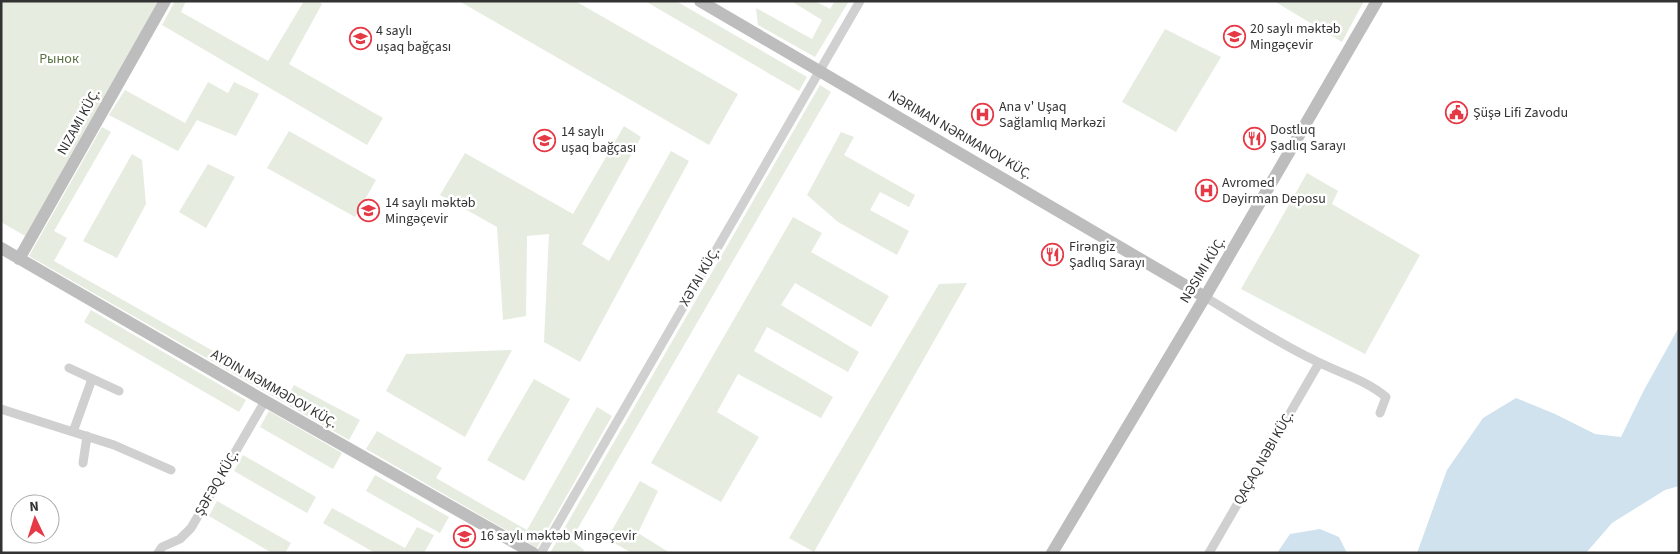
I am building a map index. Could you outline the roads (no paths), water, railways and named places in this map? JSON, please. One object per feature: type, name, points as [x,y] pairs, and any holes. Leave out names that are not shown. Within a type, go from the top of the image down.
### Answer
[{"type":"street","name":"NIZAMI KÜÇ.","points":[[19,259],[165,1]]},
{"type":"street","name":"NƏRIMAN NƏRIMANOV KÜÇ.","points":[[700,1],[1205,297]]},
{"type":"street","name":"XƏTAI KÜÇ.","points":[[541,553],[860,1]]},
{"type":"street","name":"NƏSIMI KÜÇ.","points":[[1052,553],[1205,297],[1377,1]]},
{"type":"street","points":[[1,248],[533,553]]},
{"type":"street","points":[[1205,297],[1319,363],[1350,375],[1380,392],[1386,397],[1380,413]]},
{"type":"street","name":"QAÇAQ NƏBI KÜÇ.","points":[[1209,553],[1319,363]]},
{"type":"street","points":[[69,368],[119,391]]},
{"type":"street","points":[[73,432],[92,379]]},
{"type":"street","name":"ŞƏFƏQ KÜÇ.","points":[[158,553],[162,547],[180,539],[191,528],[265,401]]},
{"type":"street","points":[[1,409],[114,445],[171,470]]},
{"type":"street","points":[[83,463],[86,436]]},
{"type":"water","points":[[1679,327],[1679,486],[1665,490],[1612,523],[1586,553],[1417,553],[1447,470],[1483,418],[1516,398],[1555,414],[1595,434],[1621,437],[1644,390]]},
{"type":"water","points":[[1320,529],[1339,537],[1347,553],[1277,553],[1290,534]]},
{"type":"place","name":"20 saylı məktəb Mingəçevir","points":[[1234,37]]},
{"type":"place","name":"4 saylı uşaq bağçası","points":[[360,39]]},
{"type":"place","name":"Şüşə Lifi Zavodu","points":[[1457,113]]},
{"type":"place","name":"Ana v' Uşaq Sağlamlıq Mərkəzi","points":[[983,115]]},
{"type":"place","name":"Dostluq Şadlıq Sarayı","points":[[1254,138]]},
{"type":"place","name":"14 saylı uşaq bağçası","points":[[545,140]]},
{"type":"place","name":"Avromed Dəyirman Deposu","points":[[1206,191]]},
{"type":"place","name":"14 saylı məktəb Mingəçevir","points":[[369,211]]},
{"type":"place","name":"Firəngiz Şadlıq Sarayı","points":[[1053,255]]},
{"type":"place","name":"16 saylı məktəb Mingəçevir","points":[[464,536]]},
{"type":"park label","name":"Рынок","points":[[59,59]]}]
